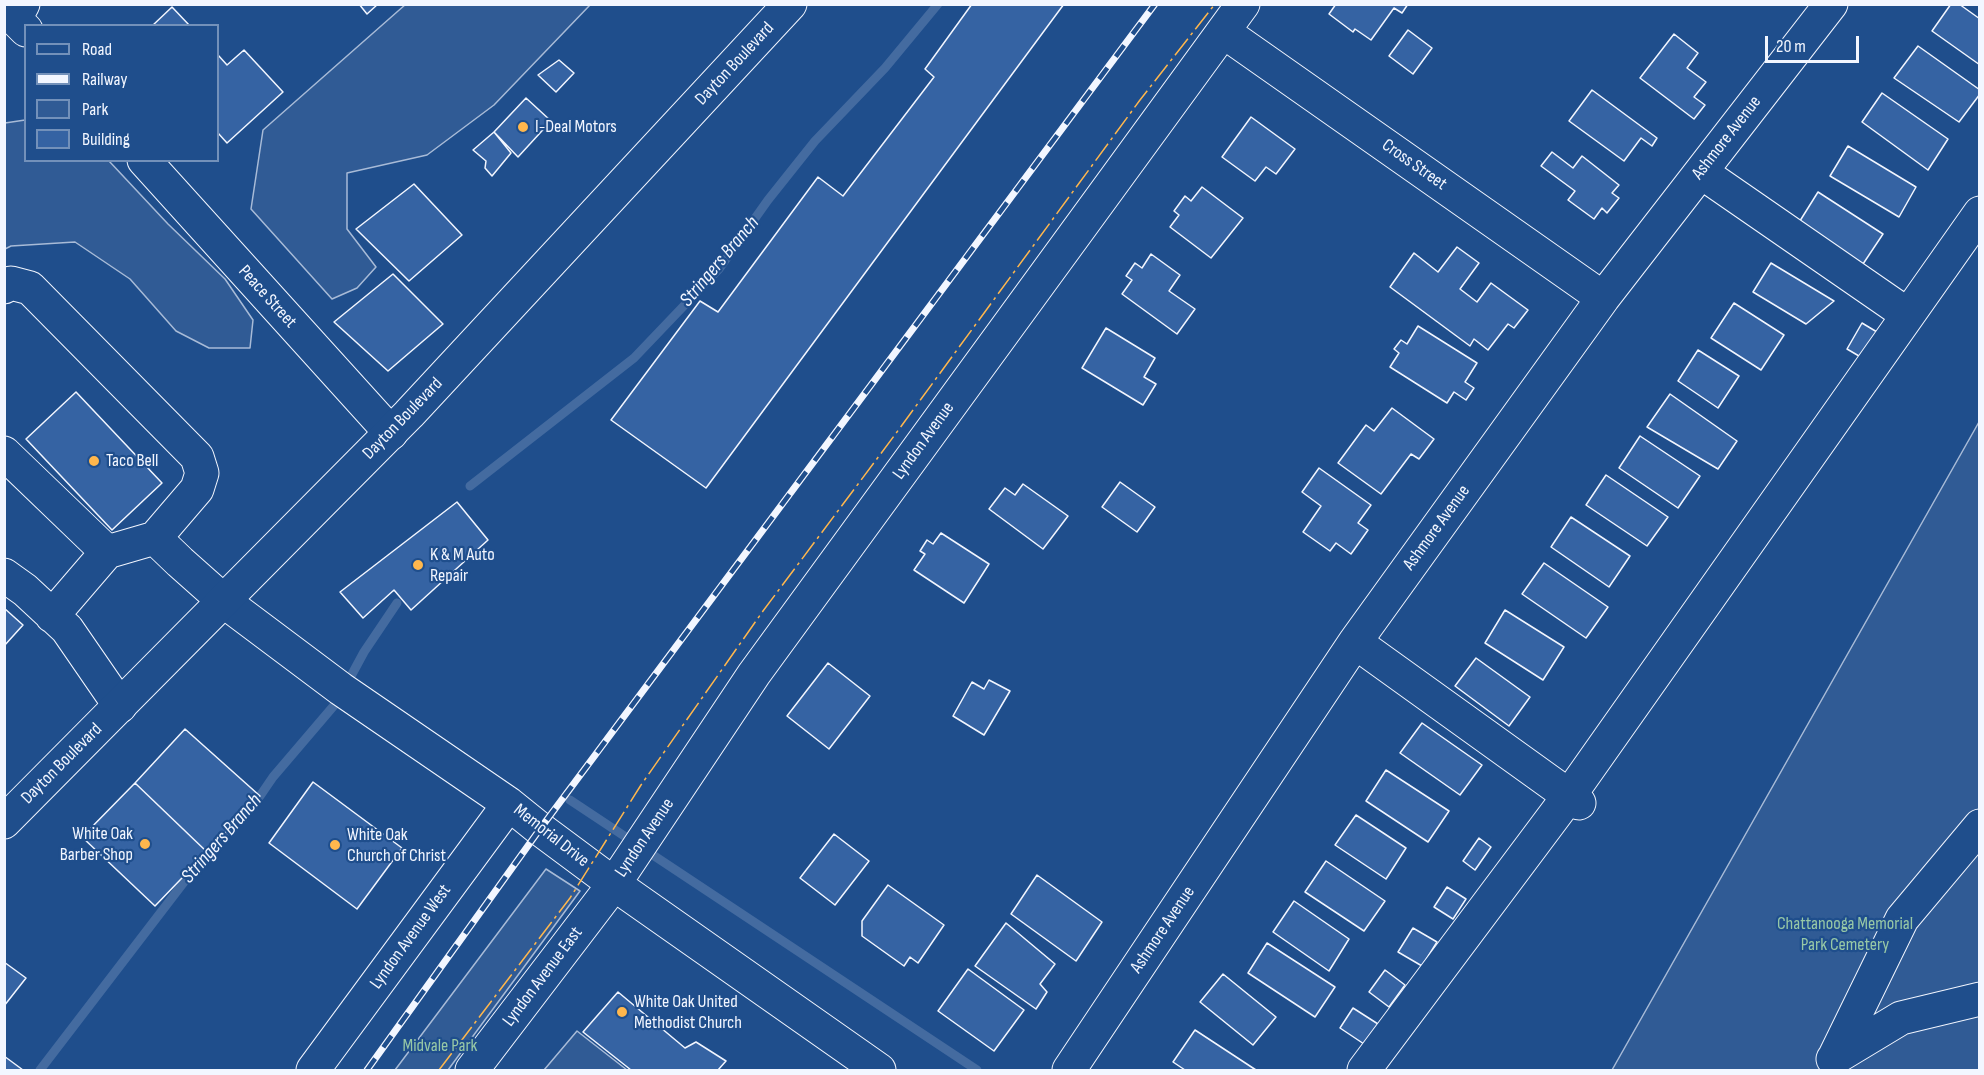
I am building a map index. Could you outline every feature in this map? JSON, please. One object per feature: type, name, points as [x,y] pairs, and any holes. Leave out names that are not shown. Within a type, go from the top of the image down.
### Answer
[{"type":"street","name":"Dayton Boulevard","points":[[4,822],[391,433],[790,4]]},
{"type":"street","name":"Lyndon Avenue","points":[[614,884],[754,674],[1243,4]]},
{"type":"street","name":"Ashmore Avenue","points":[[1069,1071],[1355,642],[1604,298],[1831,4]]},
{"type":"street","name":"Cross Street","points":[[1224,32],[1604,298]]},
{"type":"street","name":"Peace Street","points":[[146,162],[391,433]]},
{"type":"street","points":[[1701,172],[1908,315]]},
{"type":"street","points":[[1364,1071],[1574,800],[1980,213]]},
{"type":"street","points":[[4,287],[11,283],[30,288],[197,457],[202,473],[197,489],[155,538],[106,552],[52,616]]},
{"type":"street","points":[[4,453],[106,552]]},
{"type":"street","name":"Memorial Drive","points":[[155,538],[225,602],[341,688],[509,804],[614,884],[879,1071]]},
{"type":"street","points":[[4,575],[66,629],[120,706]]},
{"type":"street","points":[[1355,642],[1574,800]]},
{"type":"street","name":"Lyndon Avenue West","points":[[313,1071],[509,804]]},
{"type":"street","points":[[1829,1064],[1902,919],[1980,826]]},
{"type":"street","name":"Lyndon Avenue East","points":[[472,1071],[614,884]]},
{"type":"street","points":[[1829,1064],[1901,1018],[1980,999]]},
{"type":"green space","points":[[406,4],[590,5],[494,105],[427,155],[347,173],[347,229],[376,267],[357,288],[332,299],[251,209],[263,130]]},
{"type":"green space","points":[[24,120],[24,162],[110,162],[168,224],[225,279],[253,320],[250,348],[209,348],[176,331],[130,279],[75,242],[11,246],[5,249],[5,123]]},
{"type":"green space","name":"Chattanooga Memorial Park Cemetery","points":[[1979,422],[1979,1070],[1612,1070]]},
{"type":"green space","name":"Midvale Park","points":[[546,869],[580,891],[448,1070],[395,1070]]},
{"type":"green space","points":[[577,1031],[627,1070],[544,1070]]},
{"type":"building","points":[[359,4],[378,4],[367,14]]},
{"type":"building","points":[[972,4],[1064,4],[706,488],[611,420],[700,301],[718,312],[818,177],[843,196],[934,77],[925,69]]},
{"type":"building","points":[[1336,4],[1408,4],[1402,13],[1394,8],[1371,40],[1355,29],[1353,32],[1329,14]]},
{"type":"building","points":[[1951,4],[1959,4],[1980,19],[1980,65],[1932,31]]},
{"type":"building","points":[[172,7],[188,24],[154,24]]},
{"type":"building","points":[[1408,30],[1432,48],[1413,74],[1389,56]]},
{"type":"building","points":[[1674,34],[1698,53],[1687,68],[1706,82],[1694,97],[1705,105],[1694,119],[1640,78]]},
{"type":"building","points":[[1918,46],[1980,90],[1980,94],[1959,122],[1894,78]]},
{"type":"building","points":[[244,50],[283,92],[227,143],[219,134],[219,56],[227,65]]},
{"type":"building","points":[[559,60],[574,73],[556,92],[538,75]]},
{"type":"building","points":[[1592,90],[1657,138],[1652,146],[1641,138],[1624,161],[1569,121]]},
{"type":"building","points":[[1882,93],[1948,139],[1928,170],[1862,122]]},
{"type":"building","name":"I-Deal Motors","points":[[526,98],[551,121],[518,157],[494,132]]},
{"type":"building","points":[[1251,117],[1295,149],[1276,174],[1266,167],[1255,181],[1222,157]]},
{"type":"building","name":"I-Deal Motors","points":[[494,132],[511,153],[492,176],[485,168],[486,161],[473,150]]},
{"type":"building","points":[[1848,146],[1916,187],[1899,217],[1830,176]]},
{"type":"building","points":[[1552,152],[1573,168],[1582,156],[1619,185],[1612,193],[1619,198],[1607,213],[1602,208],[1594,219],[1568,200],[1575,191],[1541,166]]},
{"type":"building","points":[[414,184],[462,235],[409,281],[356,229]]},
{"type":"building","points":[[1202,187],[1243,218],[1211,258],[1170,227],[1179,215],[1174,211],[1185,196],[1191,201]]},
{"type":"building","points":[[1818,192],[1883,234],[1863,264],[1798,224]]},
{"type":"building","points":[[1457,247],[1479,263],[1460,289],[1477,302],[1491,283],[1528,310],[1514,328],[1508,324],[1488,350],[1474,339],[1470,346],[1390,287],[1414,253],[1438,272]]},
{"type":"building","points":[[1151,254],[1180,275],[1169,291],[1195,309],[1177,334],[1122,294],[1132,280],[1126,276],[1135,263],[1142,268]]},
{"type":"building","points":[[1771,263],[1834,301],[1806,324],[1753,292]]},
{"type":"building","points":[[393,274],[443,324],[388,371],[334,322]]},
{"type":"building","points":[[1734,303],[1784,335],[1761,370],[1711,338]]},
{"type":"building","points":[[1862,323],[1892,341],[1876,366],[1847,349]]},
{"type":"building","points":[[1418,326],[1477,363],[1465,382],[1474,388],[1466,400],[1454,392],[1447,403],[1390,367],[1399,353],[1394,349],[1401,340],[1407,344]]},
{"type":"building","points":[[1106,328],[1155,358],[1144,377],[1156,384],[1143,405],[1082,368]]},
{"type":"building","points":[[1698,350],[1739,376],[1718,408],[1678,381]]},
{"type":"building","name":"Taco Bell","points":[[76,392],[162,483],[112,530],[26,439]]},
{"type":"building","points":[[1670,394],[1737,441],[1718,469],[1647,427]]},
{"type":"building","points":[[1392,408],[1434,439],[1419,459],[1411,454],[1381,494],[1338,463],[1366,425],[1374,431]]},
{"type":"building","points":[[1640,436],[1700,476],[1678,508],[1619,468]]},
{"type":"building","points":[[1319,468],[1371,505],[1358,523],[1368,530],[1351,554],[1336,543],[1330,551],[1303,532],[1321,506],[1302,492]]},
{"type":"building","points":[[1606,475],[1668,517],[1647,546],[1586,505]]},
{"type":"building","points":[[1120,482],[1155,507],[1137,532],[1102,507]]},
{"type":"building","points":[[1023,484],[1068,516],[1043,549],[989,509],[1005,488],[1015,495]]},
{"type":"building","name":"K & M Auto Repair","points":[[457,502],[488,540],[411,610],[394,590],[363,618],[340,592]]},
{"type":"building","points":[[1571,517],[1630,556],[1609,587],[1551,547]]},
{"type":"building","points":[[941,533],[989,564],[964,603],[914,570],[925,554],[920,551],[927,540],[933,544]]},
{"type":"building","points":[[1544,563],[1608,607],[1586,638],[1522,594]]},
{"type":"building","points":[[4,608],[23,625],[4,646]]},
{"type":"building","points":[[1505,610],[1564,647],[1543,680],[1485,643]]},
{"type":"building","points":[[1476,658],[1530,697],[1509,726],[1455,686]]},
{"type":"building","points":[[828,663],[870,696],[829,749],[787,716]]},
{"type":"building","points":[[989,680],[1010,691],[984,735],[953,716],[972,682],[984,689]]},
{"type":"building","points":[[1422,723],[1482,765],[1460,795],[1400,753]]},
{"type":"building","points":[[185,729],[260,796],[207,852],[135,783]]},
{"type":"building","points":[[1386,770],[1449,811],[1428,842],[1366,801]]},
{"type":"building","name":"White Oak Church of Christ","points":[[313,782],[402,848],[357,909],[269,843]]},
{"type":"building","name":"White Oak Barber Shop","points":[[135,783],[207,852],[155,906],[82,837]]},
{"type":"building","points":[[1356,815],[1406,848],[1386,879],[1335,845]]},
{"type":"building","points":[[834,834],[869,861],[835,905],[800,878]]},
{"type":"building","points":[[1479,838],[1491,847],[1475,870],[1463,861]]},
{"type":"building","points":[[1326,861],[1385,901],[1364,931],[1305,892]]},
{"type":"building","points":[[1037,875],[1102,922],[1076,961],[1011,914]]},
{"type":"building","points":[[888,885],[944,925],[918,963],[910,957],[904,966],[862,936],[862,921]]},
{"type":"building","points":[[1447,887],[1466,899],[1453,919],[1434,907]]},
{"type":"building","points":[[1294,901],[1349,939],[1329,971],[1273,932]]},
{"type":"building","points":[[1006,923],[1055,964],[1040,984],[1047,992],[1036,1009],[975,966]]},
{"type":"building","points":[[1413,928],[1437,942],[1422,966],[1398,952]]},
{"type":"building","points":[[1267,943],[1335,987],[1315,1017],[1248,973]]},
{"type":"building","points":[[4,962],[26,978],[4,1006]]},
{"type":"building","points":[[968,969],[1024,1010],[994,1051],[938,1011]]},
{"type":"building","points":[[1385,970],[1405,985],[1389,1007],[1369,992]]},
{"type":"building","points":[[1223,974],[1276,1017],[1253,1045],[1200,1002]]},
{"type":"building","name":"White Oak United Methodist Church","points":[[618,992],[685,1048],[696,1042],[726,1061],[718,1070],[631,1070],[583,1032]]},
{"type":"building","points":[[1353,1008],[1378,1024],[1364,1044],[1340,1028]]},
{"type":"building","points":[[1195,1030],[1256,1070],[1185,1070],[1173,1062]]},
{"type":"building","points":[[4,1056],[23,1070],[4,1070]]},
{"type":"waterway","name":"Stringers Branch","points":[[470,486],[634,358],[719,269],[768,200],[815,141],[885,68],[938,4]]},
{"type":"waterway","name":"Stringers Branch","points":[[40,1070],[207,852],[260,796],[273,777],[337,702],[364,652],[397,603]]},
{"type":"waterway","points":[[570,800],[977,1070]]},
{"type":"railway","points":[[367,1070],[540,829],[1155,4]]},
{"type":"power","points":[[439,1070],[570,898],[641,785],[763,611],[1140,100],[1215,4]]},
{"type":"place","name":"I-Deal Motors","points":[[523,127]]},
{"type":"place","name":"Taco Bell","points":[[94,461]]},
{"type":"place","name":"K & M Auto Repair","points":[[418,565]]},
{"type":"place","name":"White Oak Barber Shop","points":[[145,844]]},
{"type":"place","name":"White Oak Church of Christ","points":[[335,845]]},
{"type":"place","name":"White Oak United Methodist Church","points":[[622,1012]]}]
